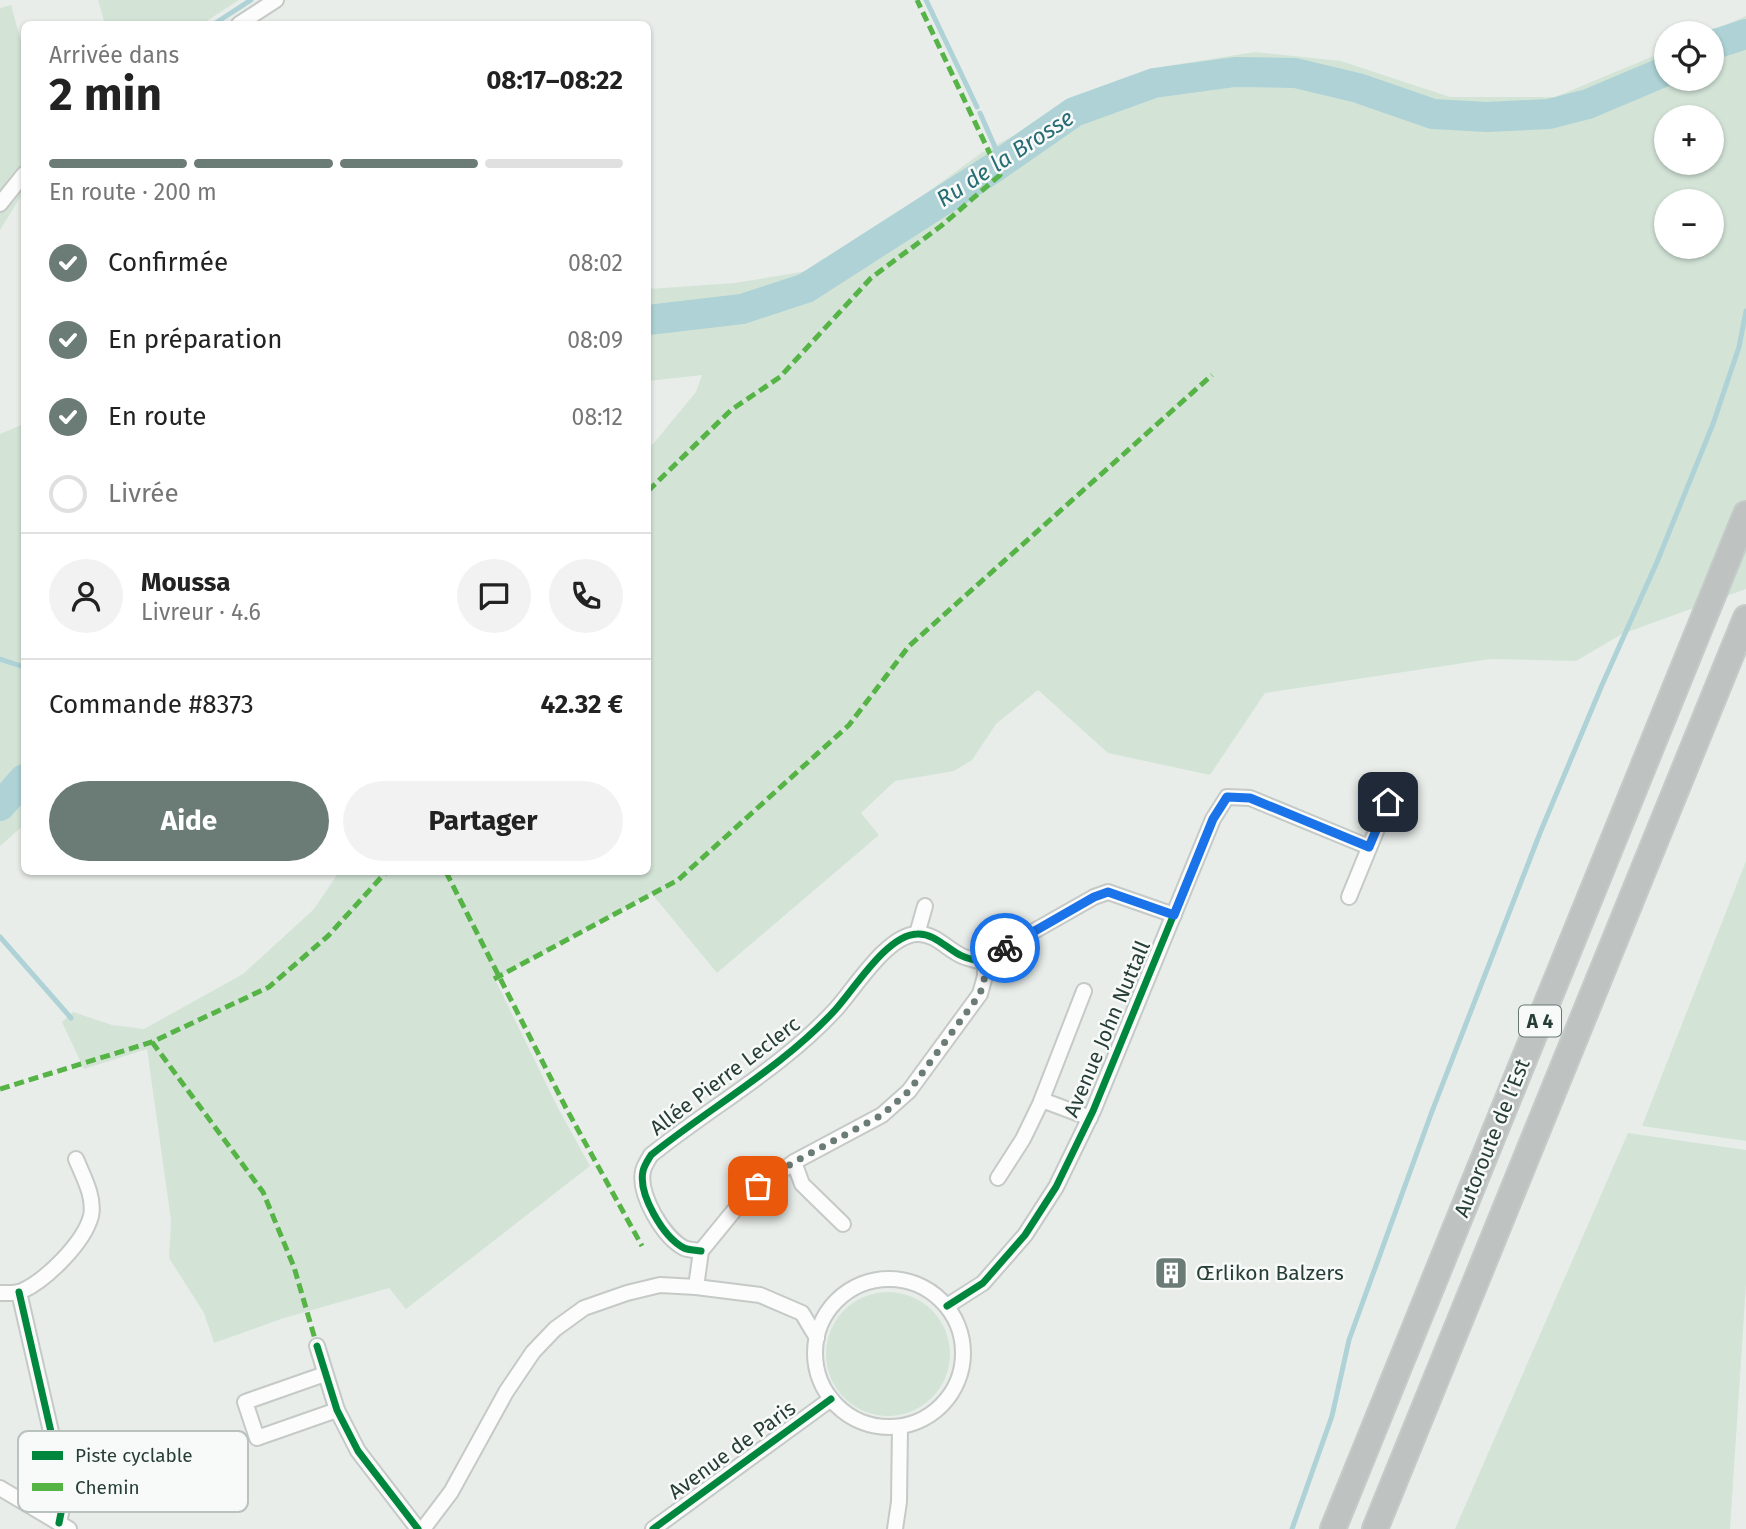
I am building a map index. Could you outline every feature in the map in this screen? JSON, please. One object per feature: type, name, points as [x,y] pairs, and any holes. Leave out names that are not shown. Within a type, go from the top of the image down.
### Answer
[{"type":"highway","name":"Autoroute de l’Est","points":[[1333,1529],[1746,514]]},
{"type":"highway","name":"Autoroute de l’Est","points":[[1375,1529],[1746,618]]},
{"type":"street","points":[[244,21],[276,0]]},
{"type":"street","points":[[0,204],[21,178]]},
{"type":"street","name":"Avenue John Nuttall","points":[[947,1306],[983,1283],[1025,1236],[1056,1187],[1090,1118],[1213,819],[1227,797],[1250,798],[1369,847]]},
{"type":"street","points":[[1349,897],[1388,802]]},
{"type":"street","points":[[696,1287],[701,1251],[746,1196],[794,1162],[882,1115],[909,1091],[980,994],[985,963],[999,951],[1094,897],[1108,892],[1174,915]]},
{"type":"street","points":[[925,906],[917,934],[930,936],[960,955],[985,963]]},
{"type":"street","name":"Allée Pierre Leclerc","points":[[701,1251],[685,1249],[659,1223],[647,1204],[643,1171],[651,1155],[796,1048],[835,1010],[882,954],[901,938],[917,934]]},
{"type":"street","name":"Avenue John Nuttall","points":[[998,1178],[1023,1139],[1042,1100],[1084,991]]},
{"type":"street","name":"Avenue John Nuttall","points":[[1042,1100],[1090,1118]]},
{"type":"street","points":[[0,1293],[19,1292],[47,1276],[76,1245],[91,1216],[89,1191],[76,1159]]},
{"type":"street","points":[[794,1162],[802,1184],[843,1224]]},
{"type":"street","points":[[883,1279],[907,1281],[929,1290],[947,1306],[958,1326],[964,1347],[962,1370],[954,1391],[940,1408],[921,1421],[900,1427],[874,1426],[850,1417],[831,1399],[820,1381],[815,1359],[817,1338],[824,1317],[839,1298],[859,1285],[883,1279]]},
{"type":"street","points":[[423,1529],[451,1492],[506,1392],[533,1352],[555,1328],[584,1308],[660,1285],[761,1295],[803,1312],[817,1338]]},
{"type":"street","points":[[19,1292],[51,1431]]},
{"type":"street","points":[[317,1346],[337,1410],[358,1451],[418,1529]]},
{"type":"street","points":[[325,1374],[245,1402],[257,1438],[337,1410]]},
{"type":"street","name":"Avenue de Paris","points":[[653,1529],[831,1399]]},
{"type":"street","points":[[895,1529],[899,1502],[900,1427]]},
{"type":"street","points":[[0,1488],[18,1499]]},
{"type":"street","points":[[40,1512],[64,1526]]},
{"type":"green space","points":[[98,0],[239,0],[207,21],[104,21]]},
{"type":"green space","points":[[11,5],[21,42],[21,196],[0,230],[0,8]]},
{"type":"green space","points":[[1746,16],[1746,589],[1622,634],[1576,661],[1490,659],[1265,693],[1210,775],[1108,753],[1038,690],[996,724],[972,760],[954,771],[895,781],[861,813],[879,835],[717,973],[652,894],[495,979],[558,1108],[590,1166],[406,1309],[389,1288],[284,1318],[214,1343],[204,1313],[169,1258],[171,1220],[147,1049],[84,1069],[62,1022],[73,1012],[112,1025],[144,1029],[243,974],[314,909],[337,875],[651,875],[651,446],[696,392],[702,375],[651,381],[651,289],[735,283],[807,271],[872,233],[981,153],[1091,94],[1167,66],[1255,52],[1341,61],[1450,97],[1555,97],[1654,56],[1654,91],[1724,91],[1724,26]]},
{"type":"green space","points":[[21,425],[21,828],[0,846],[0,434]]},
{"type":"green space","points":[[1746,861],[1746,1141],[1642,1126]]},
{"type":"green space","points":[[1628,1133],[1746,1150],[1746,1285],[1730,1529],[1455,1529]]},
{"type":"green space","points":[[888,1292],[912,1297],[932,1310],[945,1330],[950,1354],[945,1378],[932,1398],[912,1411],[888,1416],[864,1411],[844,1398],[831,1378],[826,1354],[831,1330],[844,1310],[864,1297]]},
{"type":"waterway","points":[[219,21],[251,0]]},
{"type":"waterway","points":[[926,0],[977,107]]},
{"type":"waterway","name":"Ru de la Brosse","points":[[1724,41],[1746,34]]},
{"type":"waterway","name":"Ru de la Brosse","points":[[651,320],[742,309],[806,288],[995,167],[1074,112],[1154,83],[1235,72],[1295,73],[1358,88],[1433,114],[1487,117],[1549,114],[1588,104],[1654,76]]},
{"type":"waterway","points":[[980,113],[1002,163]]},
{"type":"waterway","points":[[1292,1529],[1332,1416],[1349,1340],[1431,1114],[1540,833],[1657,562],[1713,424],[1739,347],[1746,311]]},
{"type":"waterway","points":[[0,659],[21,666]]},
{"type":"waterway","name":"Ru de la Brosse","points":[[0,806],[21,782]]},
{"type":"waterway","points":[[0,937],[71,1018]]},
{"type":"marked path","points":[[651,488],[731,410],[780,377],[871,278],[941,226],[1000,175],[917,0]]},
{"type":"marked path","points":[[494,979],[678,880],[849,725],[909,646],[1212,375]]},
{"type":"marked path","points":[[0,1089],[152,1042],[269,987],[328,936],[383,875]]},
{"type":"marked path","points":[[448,875],[566,1108],[642,1246]]},
{"type":"marked path","points":[[152,1042],[263,1192],[294,1267],[317,1346]]},
{"type":"cycle path","points":[[947,1306],[983,1283],[1025,1235],[1056,1187],[1093,1111],[1213,819],[1227,797],[1250,798],[1369,847]]},
{"type":"cycle path","points":[[701,1251],[686,1249],[668,1235],[648,1203],[642,1180],[651,1155],[770,1068],[815,1030],[894,943],[906,937],[923,934],[963,956],[985,963]]},
{"type":"cycle path","points":[[19,1292],[51,1431]]},
{"type":"cycle path","points":[[317,1346],[337,1410],[358,1451],[418,1529]]},
{"type":"cycle path","points":[[653,1529],[831,1399]]},
{"type":"cycle path","points":[[59,1523],[61,1512]]},
{"type":"way so far","points":[[758,1186],[794,1162],[882,1115],[909,1091],[980,994],[985,963],[1005,948]]},
{"type":"place","name":"Œrlikon Balzers","points":[[1171,1273]]},
{"type":"route","points":[[1005,948],[1094,897],[1108,892],[1152,905],[1174,915],[1213,819],[1227,797],[1250,798],[1369,847],[1388,802]]}]
